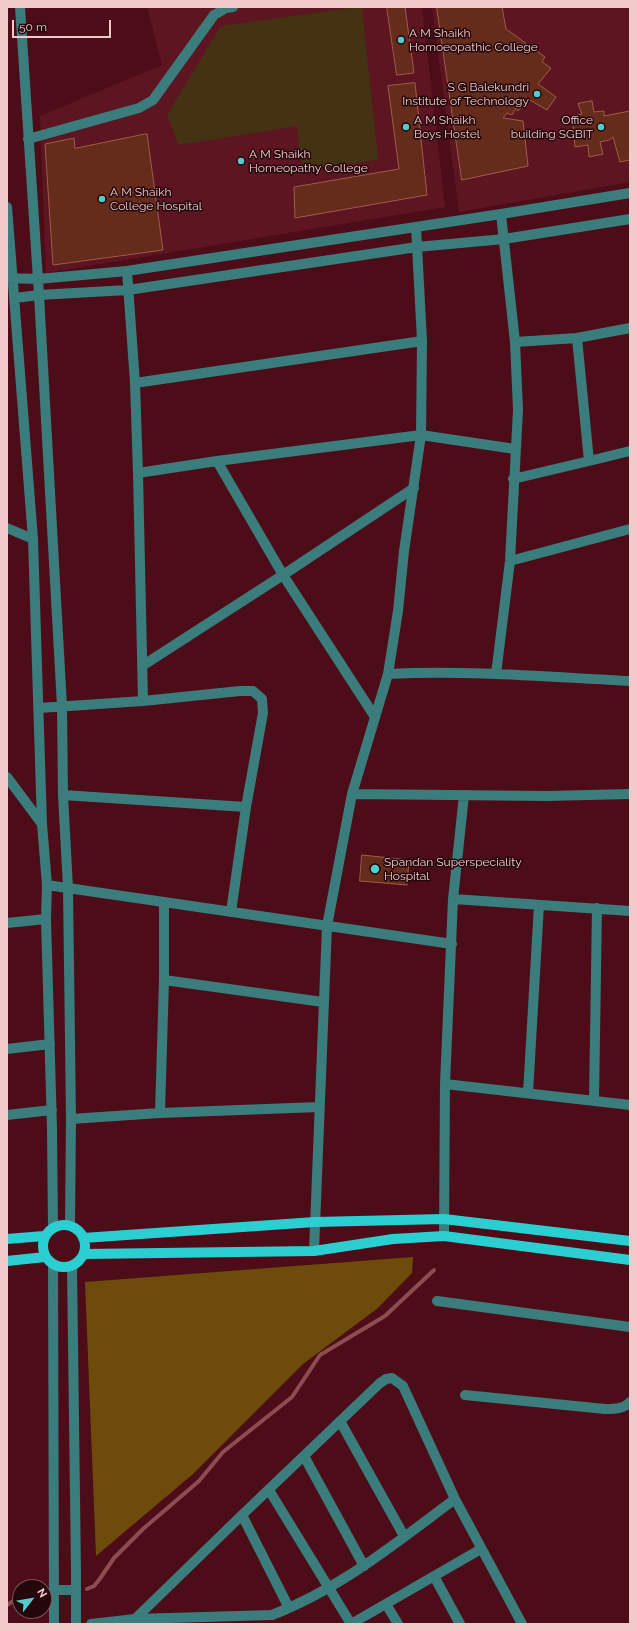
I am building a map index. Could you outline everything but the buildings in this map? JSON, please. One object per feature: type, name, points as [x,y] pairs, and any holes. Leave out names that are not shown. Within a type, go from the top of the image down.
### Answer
[{"type":"main road","points":[[84,1238],[315,1222],[444,1220],[630,1241]]},
{"type":"main road","points":[[64,1224],[70,1225],[80,1232],[84,1238],[84,1254],[81,1259],[72,1266],[66,1268],[53,1265],[45,1257],[42,1250],[42,1243],[44,1236],[53,1227],[64,1224]]},
{"type":"main road","points":[[7,1239],[44,1236]]},
{"type":"main road","points":[[84,1254],[314,1252],[393,1239],[444,1236],[630,1260]]},
{"type":"main road","points":[[7,1261],[45,1257]]},
{"type":"street","points":[[20,7],[39,295],[62,706],[63,795],[68,888],[71,1119],[70,1225]]},
{"type":"street","points":[[28,139],[140,108],[153,100],[214,15],[226,8],[233,7]]},
{"type":"street","points":[[9,278],[38,279],[127,271],[630,193]]},
{"type":"street","points":[[7,207],[9,278],[15,298],[33,539],[42,824],[46,885],[52,1110],[53,1227]]},
{"type":"street","points":[[496,674],[510,561],[513,479],[518,410],[515,342],[501,214]]},
{"type":"street","points":[[15,298],[39,295],[128,290],[417,247],[504,239],[630,219]]},
{"type":"street","points":[[314,1252],[327,926],[352,794],[388,674],[398,611],[404,551],[421,435],[422,341],[416,227]]},
{"type":"street","points":[[127,271],[135,383],[143,701]]},
{"type":"street","points":[[515,342],[578,338],[630,328]]},
{"type":"street","points":[[578,338],[589,461]]},
{"type":"street","points":[[135,383],[422,341]]},
{"type":"street","points":[[138,473],[217,461],[421,435],[515,449]]},
{"type":"street","points":[[513,479],[630,451]]},
{"type":"street","points":[[217,461],[283,575],[375,717]]},
{"type":"street","points":[[142,666],[414,488]]},
{"type":"street","points":[[7,528],[33,539]]},
{"type":"street","points":[[510,561],[630,529]]},
{"type":"street","points":[[388,674],[429,672],[630,681]]},
{"type":"street","points":[[39,708],[143,701],[240,690],[253,691],[262,699],[264,713],[246,807],[231,912]]},
{"type":"street","points":[[7,777],[42,824]]},
{"type":"street","points":[[352,794],[630,794]]},
{"type":"street","points":[[63,795],[246,807]]},
{"type":"street","points":[[444,1236],[445,1084],[453,899],[464,795]]},
{"type":"street","points":[[46,885],[452,944]]},
{"type":"street","points":[[453,899],[630,911]]},
{"type":"street","points":[[160,1113],[164,980],[164,902]]},
{"type":"street","points":[[528,1093],[539,905]]},
{"type":"street","points":[[594,1100],[597,908]]},
{"type":"street","points":[[7,923],[46,919]]},
{"type":"street","points":[[164,980],[323,1002]]},
{"type":"street","points":[[7,1049],[50,1044]]},
{"type":"street","points":[[445,1084],[630,1104]]},
{"type":"street","points":[[71,1119],[160,1113],[319,1107]]},
{"type":"street","points":[[7,1115],[52,1110]]},
{"type":"street","points":[[53,1265],[54,1624]]},
{"type":"street","points":[[72,1266],[76,1624]]},
{"type":"street","points":[[437,1300],[630,1327]]},
{"type":"street","points":[[135,1619],[380,1383],[386,1379],[392,1378],[403,1386],[455,1499],[522,1624]]},
{"type":"street","points":[[464,1395],[605,1409],[616,1409],[627,1405],[630,1402]]},
{"type":"street","points":[[340,1421],[404,1536]]},
{"type":"street","points":[[304,1456],[364,1566]]},
{"type":"street","points":[[269,1490],[351,1624],[482,1549]]},
{"type":"street","points":[[92,1624],[135,1619],[272,1615],[328,1588],[364,1566],[455,1499]]},
{"type":"street","points":[[242,1515],[289,1608]]},
{"type":"street","points":[[434,1576],[460,1624]]},
{"type":"street","points":[[54,1590],[76,1590]]},
{"type":"street","points":[[386,1604],[398,1624]]},
{"type":"street","points":[[272,1615],[277,1624]]},
{"type":"shaded area","name":"A M Shaikh Homeopathy College","points":[[147,7],[422,7],[445,207],[46,273],[40,116],[162,65]]},
{"type":"shaded area","points":[[362,7],[378,160],[302,170],[297,126],[179,145],[167,115],[221,26]]},
{"type":"shaded area","name":"S G Balekundri Institute of Technology","points":[[432,7],[630,7],[630,182],[459,212]]},
{"type":"shaded area","points":[[413,1257],[412,1273],[378,1308],[303,1364],[193,1474],[96,1556],[85,1282]]},
{"type":"waterway","points":[[87,1589],[94,1586],[114,1558],[143,1529],[199,1481],[223,1452],[292,1397],[320,1355],[385,1316],[434,1270]]},
{"type":"waterway","points":[[7,1605],[12,1602]]},
{"type":"place","name":"A M Shaikh Homoeopathic College","points":[[401,40]]},
{"type":"place","name":"S G Balekundri Institute of Technology","points":[[537,94]]},
{"type":"place","name":"A M Shaikh Boys Hostel","points":[[406,127]]},
{"type":"place","name":"Office building SGBIT","points":[[601,127]]},
{"type":"place","name":"A M Shaikh Homeopathy College","points":[[241,161]]},
{"type":"place","name":"A M Shaikh College Hospital","points":[[102,199]]},
{"type":"place","name":"Spandan Superspeciality Hospital","points":[[375,869]]}]
